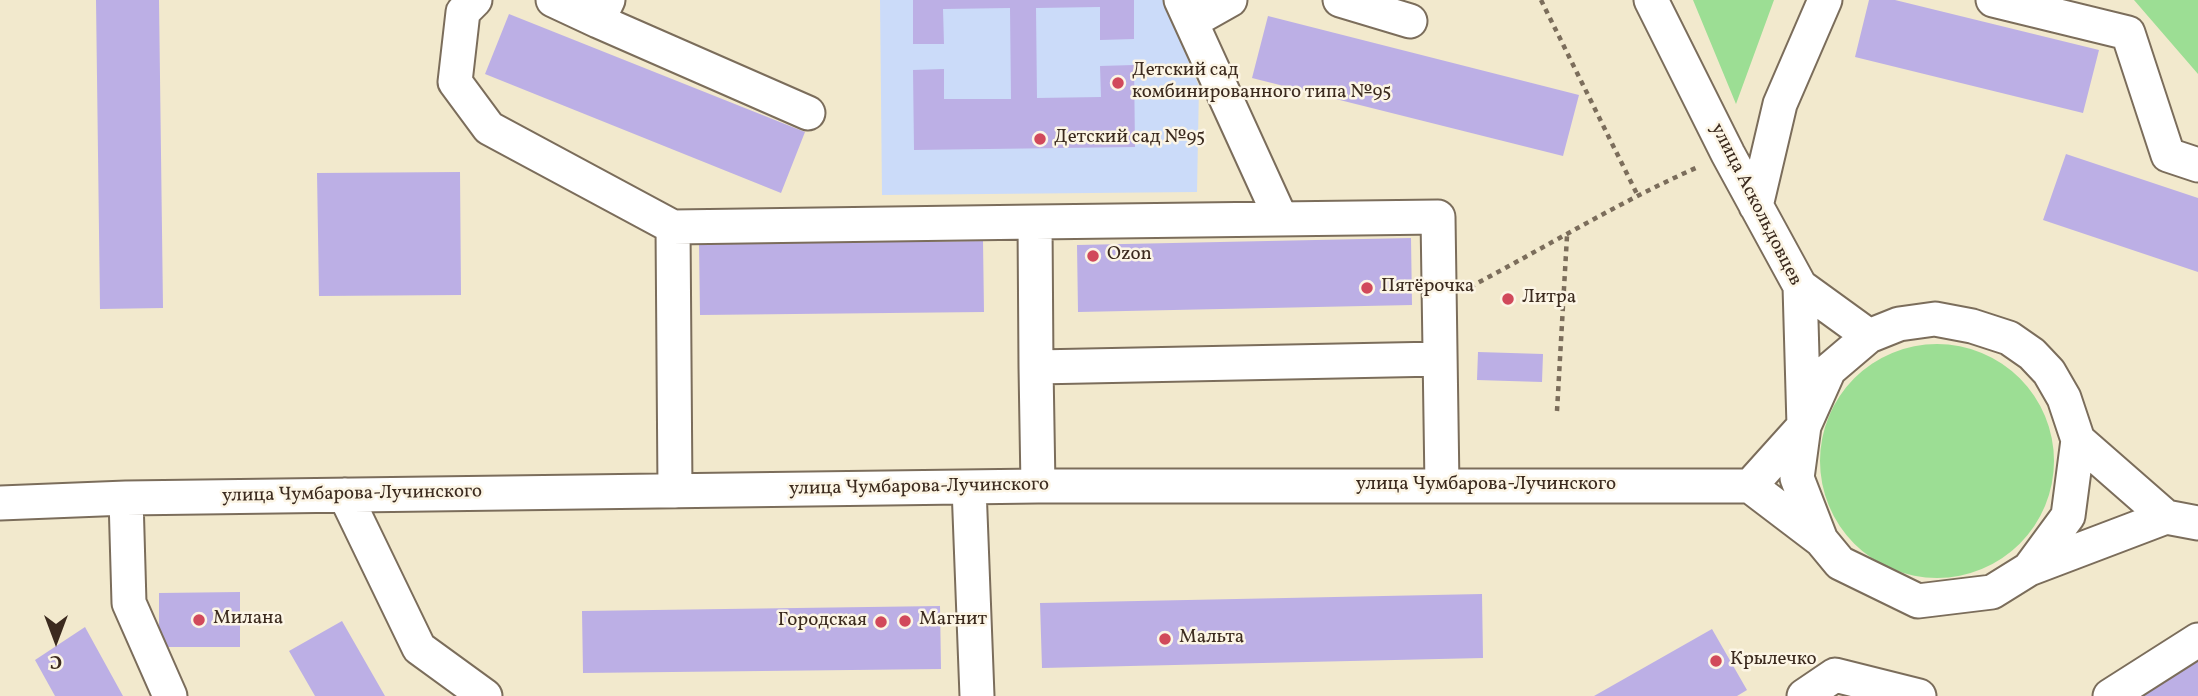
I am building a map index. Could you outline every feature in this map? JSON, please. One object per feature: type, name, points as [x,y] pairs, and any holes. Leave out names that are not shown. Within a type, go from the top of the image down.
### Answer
[{"type":"street","points":[[475,0],[463,12],[455,82],[489,128],[673,227],[1438,217],[1442,486]]},
{"type":"street","points":[[553,0],[603,11],[808,113]]},
{"type":"street","points":[[1230,0],[1186,11],[1281,219]]},
{"type":"street","points":[[1340,0],[1410,21]]},
{"type":"street","name":"улица Аскольдовцев","points":[[1651,0],[1728,154],[1800,286],[1804,426]]},
{"type":"street","points":[[1756,206],[1780,104],[1825,0]]},
{"type":"street","points":[[1993,0],[2129,33],[2168,155],[2198,165]]},
{"type":"street","points":[[1035,222],[1038,486]]},
{"type":"street","points":[[673,227],[675,491]]},
{"type":"street","points":[[1800,286],[1869,337]]},
{"type":"street","points":[[1821,540],[1797,478],[1804,426],[1829,370],[1869,337],[1899,324],[1935,319],[2008,338],[2032,355],[2049,372],[2064,398],[2078,440],[2068,516],[2029,569]]},
{"type":"street","points":[[1036,367],[1440,359]]},
{"type":"street","points":[[1804,426],[1750,486],[1821,540],[1840,563],[1918,601],[1992,592],[2029,569],[2182,520]]},
{"type":"street","points":[[2078,440],[2182,520]]},
{"type":"street","name":"улица Чумбарова-Лучинского","points":[[0,503],[126,498],[1038,486],[1750,486]]},
{"type":"street","points":[[970,487],[977,696]]},
{"type":"street","points":[[345,495],[419,648],[485,696]]},
{"type":"street","points":[[126,498],[129,603],[170,696]]},
{"type":"street","points":[[2110,696],[2198,640]]},
{"type":"street","points":[[1804,696],[1835,675],[1919,696]]},
{"type":"path","points":[[1541,0],[1637,194]]},
{"type":"path","points":[[1439,303],[1567,236],[1637,194],[1728,154]]},
{"type":"path","points":[[1557,411],[1567,236]]},
{"type":"shaded area","name":"Детский сад №95","points":[[880,0],[1163,0],[1199,86],[1197,192],[882,195]]},
{"type":"green space","points":[[1693,0],[1774,0],[1736,104]]},
{"type":"green space","points":[[2134,0],[2198,0],[2198,74]]},
{"type":"green space","points":[[1937,344],[1960,346],[1982,353],[2020,378],[2045,416],[2052,438],[2052,484],[2045,506],[2020,544],[1982,569],[1960,576],[1937,578],[1914,576],[1892,569],[1854,544],[1829,506],[1822,484],[1820,461],[1822,438],[1829,416],[1854,378],[1892,353],[1914,346]]},
{"type":"building","points":[[96,0],[159,0],[163,308],[100,309]]},
{"type":"building","name":"Детский сад комбинированного типа №95","points":[[913,0],[1134,0],[1134,39],[1100,40],[1100,7],[1036,8],[1037,98],[1101,97],[1100,66],[1134,65],[1135,147],[914,150],[913,70],[944,69],[944,99],[1011,99],[1010,8],[943,9],[944,44],[913,44]]},
{"type":"building","points":[[1869,0],[1895,0],[2099,50],[2083,113],[1855,57]]},
{"type":"building","points":[[509,14],[805,132],[781,193],[485,74]]},
{"type":"building","points":[[1268,16],[1579,95],[1563,156],[1252,78]]},
{"type":"building","points":[[2066,154],[2198,198],[2198,272],[2043,220]]},
{"type":"building","points":[[460,172],[461,295],[319,296],[317,173]]},
{"type":"building","points":[[1411,238],[1412,305],[1078,312],[1077,245]]},
{"type":"building","points":[[983,241],[984,312],[700,315],[699,244]]},
{"type":"building","points":[[1478,352],[1543,354],[1542,382],[1477,380]]},
{"type":"building","name":"Милана","points":[[240,592],[240,647],[159,647],[159,593]]},
{"type":"building","points":[[1482,594],[1483,658],[1042,668],[1040,603]]},
{"type":"building","points":[[940,606],[941,669],[583,673],[582,611]]},
{"type":"building","points":[[342,621],[385,696],[315,696],[289,651]]},
{"type":"building","points":[[85,627],[123,696],[55,696],[35,660]]},
{"type":"building","points":[[1712,629],[1747,690],[1737,696],[1594,696]]},
{"type":"building","points":[[2198,659],[2198,696],[2138,696]]},
{"type":"place","name":"Детский сад комбинированного типа №95","points":[[1118,83]]},
{"type":"place","name":"Детский сад №95","points":[[1040,139]]},
{"type":"place","name":"Ozon","points":[[1093,256]]},
{"type":"place","name":"Пятёрочка","points":[[1367,288]]},
{"type":"place","name":"Литра","points":[[1508,299]]},
{"type":"place","name":"Милана","points":[[199,620]]},
{"type":"place","name":"Магнит","points":[[905,621]]},
{"type":"place","name":"Городская","points":[[881,622]]},
{"type":"place","name":"Мальта","points":[[1165,639]]},
{"type":"place","name":"Крылечко","points":[[1716,661]]}]
